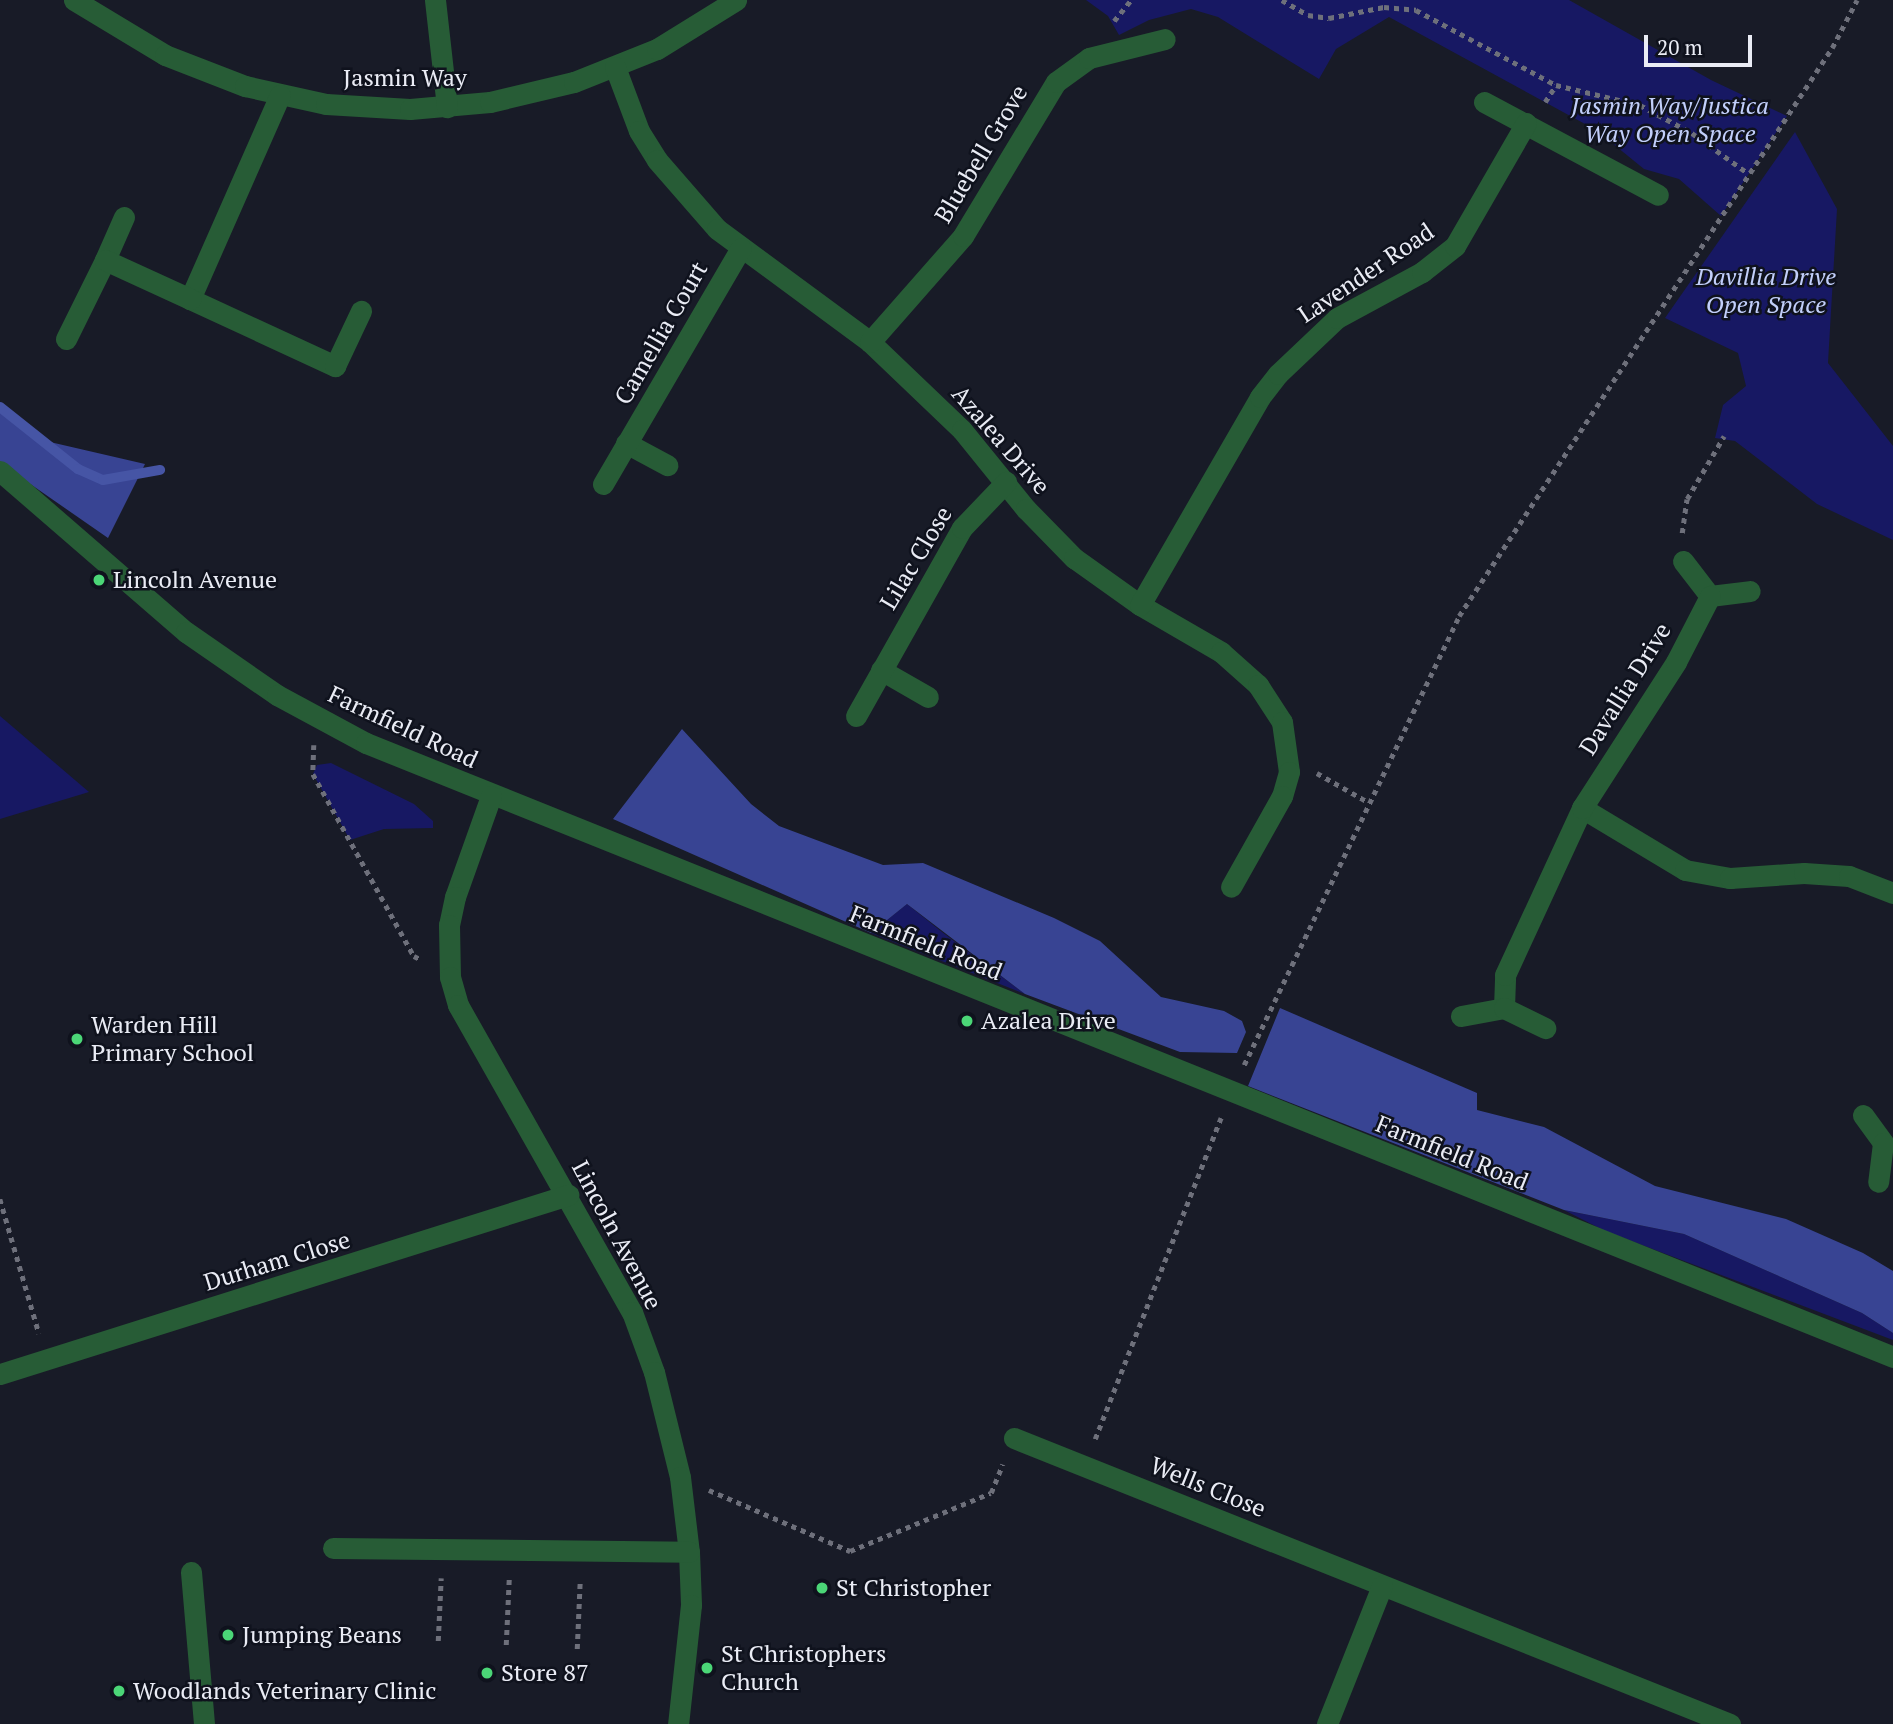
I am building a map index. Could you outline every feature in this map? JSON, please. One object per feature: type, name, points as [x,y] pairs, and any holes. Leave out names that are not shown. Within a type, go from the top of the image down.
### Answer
[{"type":"street","name":"Jasmin Way","points":[[74,0],[165,55],[210,75],[280,95],[373,108],[447,107],[532,94],[615,67],[657,49],[736,0]]},
{"type":"street","points":[[435,0],[447,107]]},
{"type":"street","name":"Bluebell Grove","points":[[870,342],[963,236],[1056,82],[1089,58],[1165,39]]},
{"type":"street","name":"Azalea Drive","points":[[615,67],[639,131],[657,160],[695,208],[741,248],[870,342],[962,430],[1074,558],[1140,605],[1221,652],[1249,676],[1282,722],[1290,757],[1282,796],[1231,887]]},
{"type":"street","points":[[190,299],[280,95]]},
{"type":"street","points":[[1484,102],[1658,195]]},
{"type":"street","name":"Lavender Road","points":[[1140,605],[1260,397],[1278,374],[1337,318],[1422,272],[1455,246],[1526,124]]},
{"type":"street","points":[[66,339],[124,217]]},
{"type":"street","name":"Camellia Court","points":[[603,484],[741,248]]},
{"type":"street","points":[[105,260],[335,366],[361,311]]},
{"type":"street","name":"Camellia Court","points":[[626,443],[667,465]]},
{"type":"street","name":"Farmfield Road","points":[[0,471],[186,632],[325,722],[491,796],[1893,1357]]},
{"type":"street","name":"Lilac Close","points":[[856,716],[962,527],[1006,482]]},
{"type":"street","points":[[1683,561],[1710,596],[1750,591]]},
{"type":"street","name":"Davallia Drive","points":[[1504,1008],[1505,975],[1582,808],[1648,709],[1710,596]]},
{"type":"street","points":[[881,670],[928,697]]},
{"type":"street","name":"Lincoln Avenue","points":[[491,796],[455,897],[449,934],[450,977],[458,1005],[632,1312],[654,1372],[680,1478],[689,1552],[691,1605],[678,1724]]},
{"type":"street","points":[[1582,808],[1685,870],[1730,878],[1804,873],[1849,876],[1893,893]]},
{"type":"street","points":[[1461,1016],[1504,1008],[1545,1028]]},
{"type":"street","points":[[1863,1115],[1888,1143],[1878,1182]]},
{"type":"street","name":"Durham Close","points":[[0,1374],[568,1195]]},
{"type":"street","name":"Wells Close","points":[[1014,1437],[1730,1724]]},
{"type":"street","points":[[333,1548],[689,1552]]},
{"type":"street","points":[[191,1572],[204,1724]]},
{"type":"street","points":[[1327,1724],[1382,1586]]},
{"type":"path","points":[[1282,0],[1308,15],[1329,18],[1384,7],[1416,10],[1556,85],[1640,105],[1692,133],[1749,174]]},
{"type":"path","points":[[1084,1465],[1231,1093],[1459,616],[1832,48],[1857,0]]},
{"type":"path","points":[[1683,561],[1687,499],[1724,436]]},
{"type":"path","points":[[325,722],[311,751],[313,774],[414,956],[450,977]]},
{"type":"path","points":[[1290,757],[1368,802]]},
{"type":"path","points":[[0,1199],[46,1359]]},
{"type":"path","points":[[680,1478],[850,1551],[991,1493],[1014,1437]]},
{"type":"path","points":[[438,1641],[443,1549]]},
{"type":"path","points":[[506,1645],[510,1550]]},
{"type":"path","points":[[577,1649],[582,1550]]},
{"type":"green space","name":"Jasmin Way/Justica Way Open Space","points":[[1086,0],[1569,0],[1711,80],[1787,116],[1721,216],[1679,179],[1644,169],[1596,130],[1389,17],[1336,49],[1319,79],[1218,17],[1191,9],[1149,20],[1119,35],[1108,16]]},
{"type":"green space","name":"Davillia Drive Open Space","points":[[1795,132],[1837,209],[1828,363],[1893,446],[1893,540],[1817,504],[1735,441],[1715,438],[1723,405],[1746,386],[1738,353],[1665,318]]},
{"type":"green space","points":[[0,716],[89,792],[0,819]]},
{"type":"green space","points":[[331,763],[414,804],[433,821],[433,828],[384,829],[350,840],[313,774],[317,765]]},
{"type":"green space","points":[[907,904],[942,932],[1025,994],[871,933]]},
{"type":"green space","points":[[1564,1210],[1684,1234],[1862,1313],[1893,1333],[1893,1340],[1605,1231]]},
{"type":"shaded area","points":[[0,406],[37,439],[145,464],[108,538],[0,463]]},
{"type":"shaded area","points":[[682,729],[751,804],[779,826],[883,865],[923,863],[1054,918],[1100,941],[1161,997],[1224,1011],[1242,1021],[1246,1032],[1237,1053],[1180,1052],[1025,994],[907,904],[871,933],[613,819]]},
{"type":"shaded area","points":[[1280,1008],[1477,1093],[1477,1110],[1544,1127],[1655,1186],[1786,1219],[1863,1253],[1893,1271],[1893,1333],[1862,1313],[1684,1234],[1564,1210],[1248,1086]]},
{"type":"waterway","points":[[0,407],[78,469],[103,480],[160,470]]},
{"type":"place","name":"Lincoln Avenue","points":[[99,580]]},
{"type":"place","name":"Azalea Drive","points":[[967,1021]]},
{"type":"place","name":"Warden Hill Primary School","points":[[77,1039]]},
{"type":"place","name":"St Christopher","points":[[822,1588]]},
{"type":"place","name":"Jumping Beans","points":[[228,1635]]},
{"type":"place","name":"St Christophers Church","points":[[707,1668]]},
{"type":"place","name":"Store 87","points":[[487,1673]]},
{"type":"place","name":"Woodlands Veterinary Clinic","points":[[119,1691]]}]
